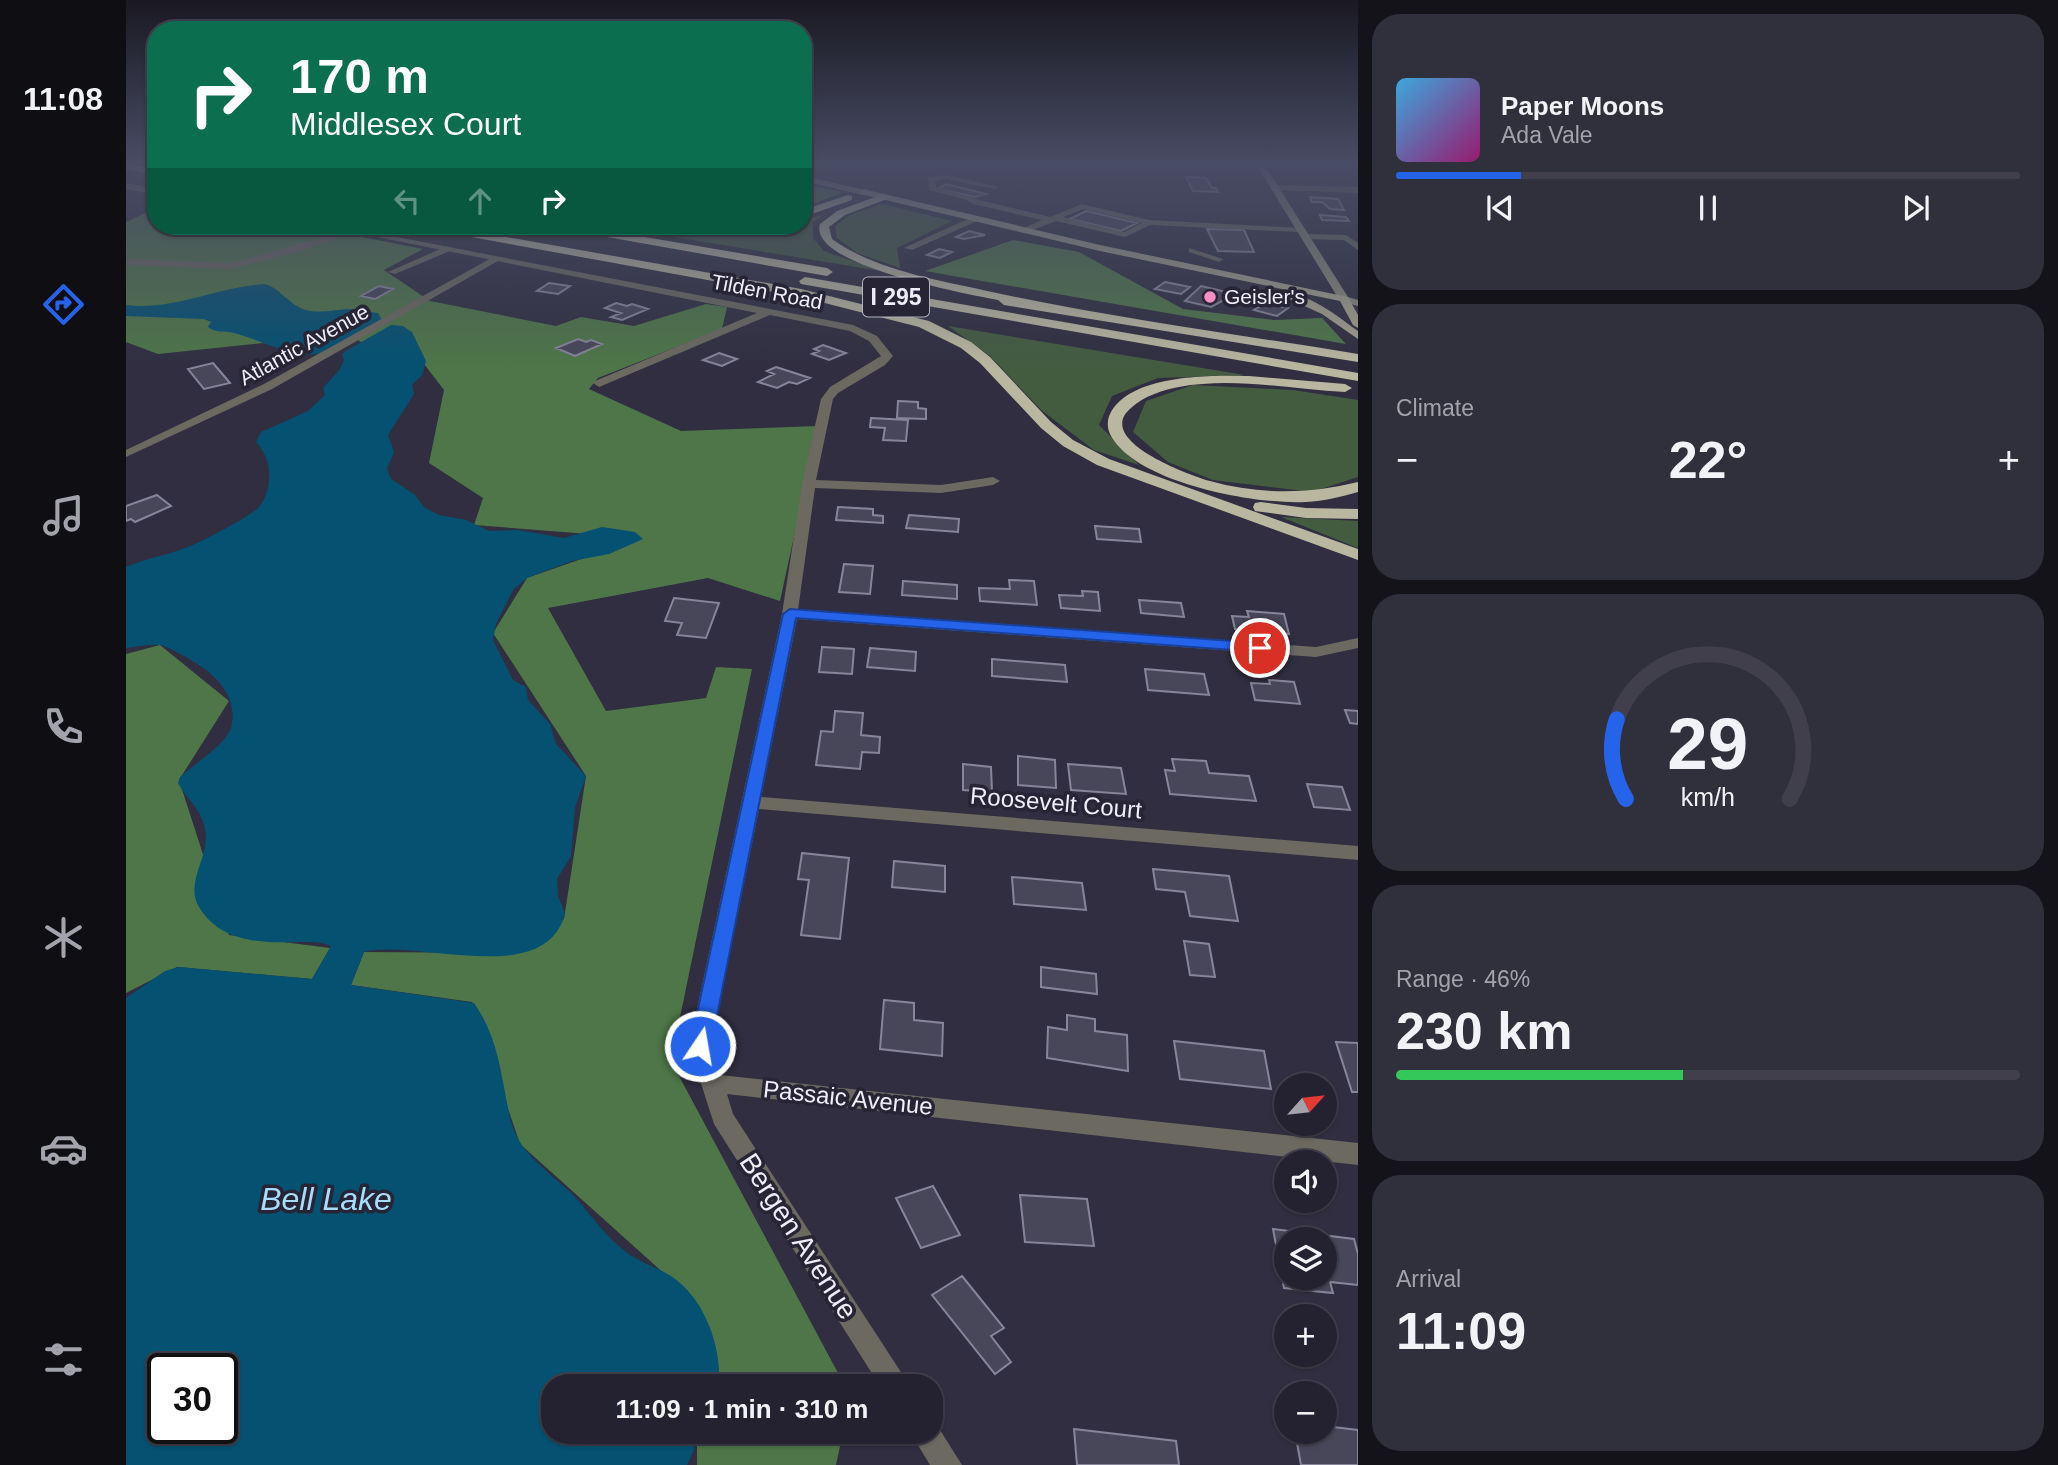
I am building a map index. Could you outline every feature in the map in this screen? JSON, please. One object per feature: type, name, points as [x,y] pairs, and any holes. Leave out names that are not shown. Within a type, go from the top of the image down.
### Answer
[{"type":"highway","points":[[824,232],[829,242],[859,258],[895,270],[1054,309]]},
{"type":"highway","points":[[477,235],[801,293],[1354,385]]},
{"type":"highway","name":"I 295","points":[[539,235],[1306,368],[1354,385]]},
{"type":"highway","name":"I 295","points":[[615,235],[1358,358]]},
{"type":"highway","points":[[801,293],[891,315],[948,335],[985,360],[1046,425],[1068,443],[1137,477],[1358,555]]},
{"type":"highway","points":[[1354,385],[1229,380],[1189,382],[1152,388],[1128,401],[1120,409],[1116,427],[1119,437],[1141,457],[1198,483],[1249,494],[1275,496],[1317,495],[1358,487]]},
{"type":"highway","points":[[1196,498],[1306,513],[1358,514]]},
{"type":"main road","points":[[1031,232],[1358,303]]},
{"type":"main road","points":[[1303,233],[1358,325]]},
{"type":"main road","points":[[1230,276],[1309,303],[1326,312],[1358,337]]},
{"type":"street","points":[[909,248],[944,232]]},
{"type":"street","name":"Tilden Road","points":[[375,235],[853,328],[868,334],[881,345],[887,356],[881,363],[834,390],[827,399],[809,484]]},
{"type":"street","points":[[599,383],[768,312]]},
{"type":"street","points":[[710,1083],[700,1046],[790,614],[809,484],[940,489],[993,481]]},
{"type":"street","points":[[790,614],[1316,652],[1358,643]]},
{"type":"street","name":"Roosevelt Court","points":[[750,802],[1358,853]]},
{"type":"street","name":"Passaic Avenue","points":[[710,1083],[1358,1154]]},
{"type":"street","name":"Bergen Avenue","points":[[710,1083],[722,1117],[887,1374]]},
{"type":"street","points":[[933,1444],[947,1465]]},
{"type":"lane","points":[[1113,232],[1125,235],[1130,232]]},
{"type":"lane","points":[[1294,232],[1346,239],[1358,247]]},
{"type":"lane","points":[[126,262],[232,266],[342,235]]},
{"type":"lane","points":[[392,272],[447,249]]},
{"type":"lane","points":[[1180,265],[1196,252],[1219,259]]},
{"type":"lane","name":"Atlantic Avenue","points":[[126,454],[206,420],[294,375],[495,259]]},
{"type":"green space","points":[[126,232],[147,232],[147,235],[352,235],[423,249],[384,270],[430,301],[556,326],[581,317],[634,326],[706,304],[727,307],[722,329],[598,378],[589,389],[681,431],[818,426],[780,601],[708,578],[548,608],[606,711],[706,698],[716,667],[752,669],[671,1061],[839,1374],[697,1374],[697,1303],[520,1144],[472,1002],[351,985],[364,952],[517,953],[564,919],[586,776],[493,633],[527,578],[641,538],[474,525],[483,498],[429,463],[444,390],[394,325],[368,346],[356,339],[312,354],[263,343],[158,354],[126,342]]},
{"type":"green space","points":[[813,232],[813,238],[824,251],[881,271],[662,235],[812,235]]},
{"type":"green space","points":[[836,232],[929,232],[897,248],[900,268],[857,253],[837,238]]},
{"type":"green space","points":[[1013,240],[1079,252],[1183,309],[1274,320],[1322,318],[1346,344],[925,271]]},
{"type":"green space","points":[[948,326],[1245,375],[1158,378],[1112,396],[1099,425],[1139,465],[1094,450],[1041,410],[990,356]]},
{"type":"green space","points":[[1193,385],[1293,390],[1358,400],[1358,477],[1312,492],[1213,480],[1168,462],[1133,432],[1146,401]]},
{"type":"green space","points":[[1281,517],[1358,521],[1358,548]]},
{"type":"green space","points":[[160,645],[229,701],[179,780],[229,935],[330,948],[312,979],[177,967],[126,993],[126,654]]},
{"type":"green space","points":[[697,1444],[840,1444],[836,1465],[697,1465]]},
{"type":"water","points":[[264,284],[306,310],[318,312],[358,309],[378,313],[382,320],[329,351],[306,354],[215,330],[208,327],[211,322],[204,319],[126,316],[126,305],[160,305]]},
{"type":"water","name":"Bell Lake","points":[[391,325],[403,326],[412,332],[426,361],[422,375],[412,385],[414,394],[388,435],[394,452],[387,469],[391,479],[414,494],[425,508],[439,515],[466,520],[489,531],[518,530],[564,538],[602,527],[635,532],[643,539],[609,554],[572,561],[527,578],[513,590],[496,624],[493,640],[513,680],[526,687],[528,700],[550,724],[556,744],[586,776],[575,808],[571,856],[557,879],[558,896],[565,913],[553,936],[533,950],[507,955],[477,956],[387,949],[364,952],[351,985],[474,1003],[493,1041],[511,1121],[523,1147],[573,1195],[613,1240],[641,1261],[678,1281],[689,1292],[707,1321],[717,1354],[719,1374],[541,1374],[541,1444],[697,1444],[687,1465],[126,1465],[126,998],[165,971],[179,967],[312,979],[331,946],[316,942],[271,942],[243,938],[219,928],[199,907],[194,888],[206,839],[205,829],[197,810],[178,783],[180,777],[228,734],[233,715],[231,704],[221,684],[213,676],[175,651],[159,645],[126,648],[126,567],[194,544],[255,511],[264,499],[269,482],[268,465],[256,442],[261,432],[308,411],[325,395],[323,388],[340,369],[344,360],[342,355]]},
{"type":"building","points":[[966,232],[985,235],[964,239],[956,237]]},
{"type":"building","points":[[1209,232],[1245,232],[1254,252],[1218,251]]},
{"type":"building","points":[[939,249],[952,252],[940,258],[927,255]]},
{"type":"building","points":[[1165,282],[1190,287],[1181,294],[1155,289]]},
{"type":"building","points":[[549,283],[570,286],[558,294],[537,291]]},
{"type":"building","points":[[379,286],[393,289],[375,299],[361,296]]},
{"type":"building","name":"Geisler's","points":[[1201,286],[1235,294],[1211,307],[1185,301]]},
{"type":"building","points":[[616,303],[648,309],[622,320],[611,317],[621,313],[605,308]]},
{"type":"building","points":[[1266,303],[1288,308],[1277,316],[1254,310]]},
{"type":"building","points":[[578,339],[602,344],[575,356],[556,348]]},
{"type":"building","points":[[823,345],[846,353],[829,360],[812,354],[819,351],[814,349]]},
{"type":"building","points":[[719,353],[737,359],[722,366],[703,360]]},
{"type":"building","points":[[213,363],[230,383],[204,389],[188,369]]},
{"type":"building","points":[[776,367],[810,378],[797,384],[789,382],[777,388],[758,382],[774,374],[767,371]]},
{"type":"building","points":[[898,401],[918,402],[918,408],[926,409],[926,419],[897,418]]},
{"type":"building","points":[[871,418],[908,420],[906,441],[883,440],[885,428],[870,427]]},
{"type":"building","points":[[157,495],[171,506],[135,522],[131,519],[126,521],[126,506]]},
{"type":"building","points":[[838,507],[873,509],[873,515],[883,516],[883,523],[836,520]]},
{"type":"building","points":[[909,515],[959,519],[958,532],[906,528]]},
{"type":"building","points":[[1095,526],[1139,529],[1141,542],[1097,539]]},
{"type":"building","points":[[844,564],[873,566],[870,594],[839,592]]},
{"type":"building","points":[[1009,580],[1034,581],[1037,605],[980,601],[979,588],[1010,589]]},
{"type":"building","points":[[903,581],[957,585],[957,599],[902,595]]},
{"type":"building","points":[[1082,591],[1098,592],[1100,611],[1061,608],[1059,595],[1083,596]]},
{"type":"building","points":[[674,598],[719,603],[706,638],[677,635],[682,623],[665,621]]},
{"type":"building","points":[[1139,600],[1181,603],[1184,617],[1141,613]]},
{"type":"building","points":[[1247,611],[1284,614],[1289,634],[1235,629],[1232,616],[1249,617]]},
{"type":"building","points":[[822,647],[854,649],[852,674],[819,672]]},
{"type":"building","points":[[870,648],[916,652],[915,671],[867,667]]},
{"type":"building","points":[[992,659],[1065,665],[1067,682],[992,676]]},
{"type":"building","points":[[1145,669],[1204,674],[1209,695],[1148,690]]},
{"type":"building","points":[[1269,680],[1294,682],[1300,704],[1255,700],[1251,683],[1270,684]]},
{"type":"building","points":[[1345,710],[1358,711],[1358,724],[1350,723]]},
{"type":"building","points":[[835,711],[863,713],[861,735],[880,737],[879,753],[862,752],[860,769],[816,765],[821,731],[833,732]]},
{"type":"building","points":[[1018,756],[1055,760],[1056,788],[1018,785]]},
{"type":"building","points":[[1172,759],[1206,761],[1209,773],[1249,776],[1256,801],[1170,794],[1165,770],[1175,771]]},
{"type":"building","points":[[963,764],[991,767],[992,792],[963,790]]},
{"type":"building","points":[[1068,764],[1121,768],[1126,794],[1071,790]]},
{"type":"building","points":[[1307,784],[1342,787],[1350,810],[1314,807]]},
{"type":"building","points":[[802,853],[849,858],[840,939],[801,935],[809,880],[798,879]]},
{"type":"building","points":[[894,861],[945,866],[945,892],[892,887]]},
{"type":"building","points":[[1153,869],[1229,876],[1238,921],[1190,916],[1185,892],[1156,889]]},
{"type":"building","points":[[1012,877],[1082,883],[1086,910],[1014,904]]},
{"type":"building","points":[[1184,941],[1209,944],[1215,977],[1190,975]]},
{"type":"building","points":[[1041,967],[1096,974],[1097,994],[1041,987]]},
{"type":"building","points":[[884,1000],[914,1003],[914,1020],[943,1023],[942,1056],[880,1049]]},
{"type":"building","points":[[1067,1015],[1095,1019],[1095,1031],[1127,1035],[1128,1071],[1047,1058],[1048,1027],[1067,1030]]},
{"type":"building","points":[[1174,1041],[1264,1051],[1271,1089],[1180,1079]]},
{"type":"building","points":[[1336,1042],[1358,1043],[1358,1092],[1352,1092]]},
{"type":"building","points":[[933,1186],[960,1235],[921,1248],[896,1198]]},
{"type":"building","points":[[1020,1195],[1087,1199],[1094,1246],[1025,1242]]},
{"type":"building","points":[[1337,1237],[1354,1239],[1358,1254],[1358,1285],[1337,1283]]},
{"type":"building","points":[[962,1276],[1004,1328],[991,1336],[1011,1362],[995,1374],[932,1295]]},
{"type":"building","points":[[1304,1290],[1332,1290],[1333,1293]]},
{"type":"building","points":[[1337,1427],[1358,1430],[1358,1465],[1301,1465],[1297,1444],[1337,1444]]},
{"type":"building","points":[[1074,1429],[1176,1441],[1179,1465],[1077,1465]]},
{"type":"place","name":"Geisler's","points":[[1210,297]]},
{"type":"route","points":[[700,1046],[790,614],[1260,648]]}]
